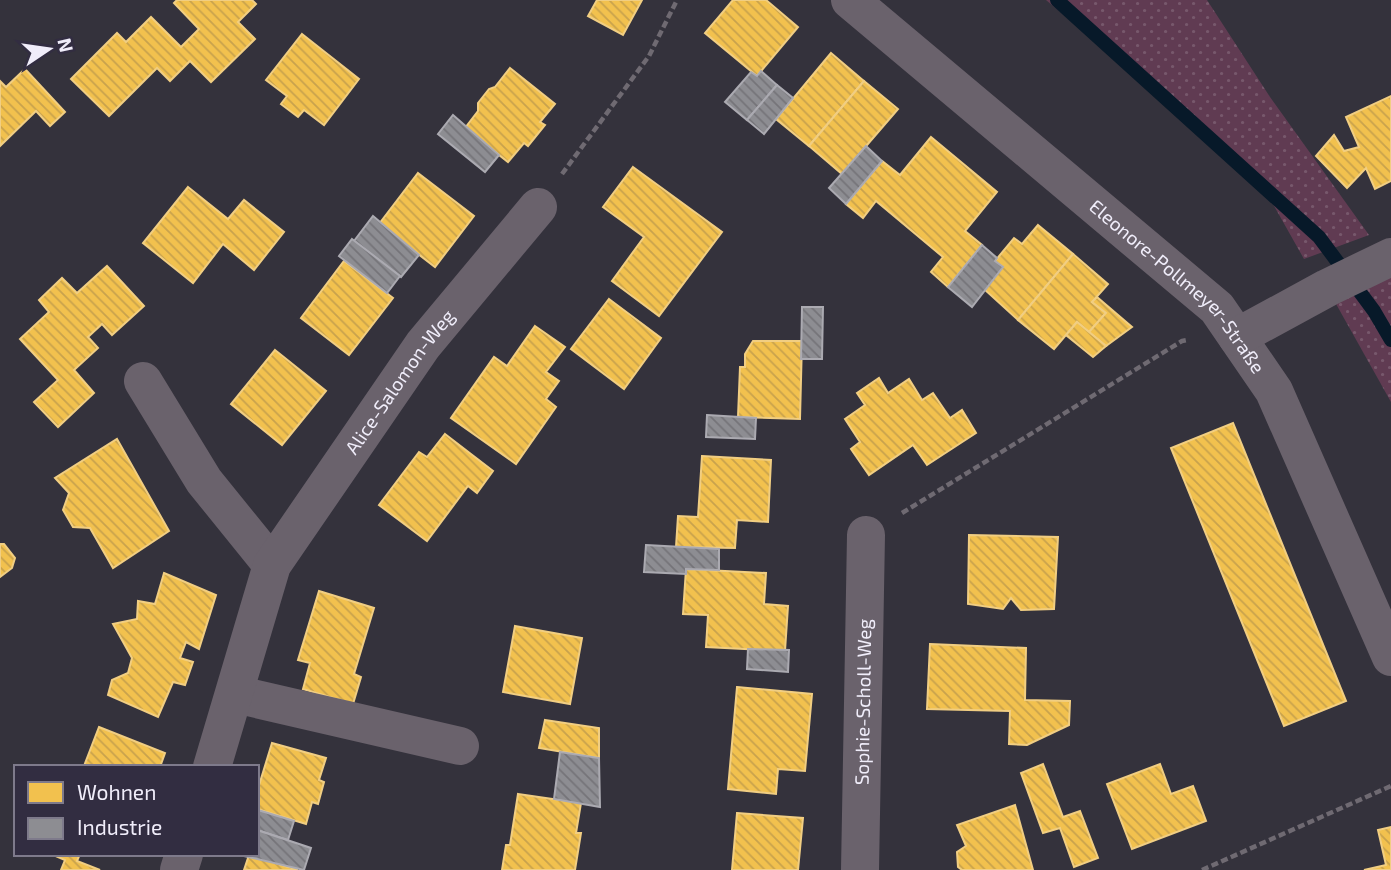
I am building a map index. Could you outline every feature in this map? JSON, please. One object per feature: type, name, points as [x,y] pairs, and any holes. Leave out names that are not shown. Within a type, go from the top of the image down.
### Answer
[{"type":"street","name":"Eleonore-Pollmeyer-Straße","points":[[850,0],[1217,308],[1274,391],[1391,657]]},
{"type":"street","name":"Alice-Salomon-Weg","points":[[213,765],[272,565],[423,345],[538,208]]},
{"type":"street","points":[[1237,337],[1327,288],[1387,260]]},
{"type":"street","points":[[143,381],[204,481],[272,565]]},
{"type":"street","name":"Sophie-Scholl-Weg","points":[[860,870],[866,535]]},
{"type":"street","points":[[235,694],[460,746]]},
{"type":"path","points":[[538,208],[649,56],[677,0]]},
{"type":"path","points":[[866,535],[1182,341],[1237,337]]},
{"type":"path","points":[[1202,870],[1391,786]]},
{"type":"shaded area","points":[[1046,0],[1207,0],[1270,97],[1369,235],[1304,259],[1260,181]]},
{"type":"shaded area","points":[[1391,268],[1391,402],[1331,295]]},
{"type":"building: Wohnen","points":[[177,0],[252,0],[256,4],[238,22],[255,39],[211,82],[190,61],[170,81],[157,68],[109,116],[71,79],[117,33],[126,42],[151,17],[181,47],[199,29],[174,3]]},
{"type":"building: Wohnen","points":[[597,0],[642,0],[623,35],[588,16]]},
{"type":"building: Wohnen","points":[[733,0],[766,0],[798,27],[757,76],[705,33]]},
{"type":"building: Wohnen","points":[[302,34],[359,79],[324,125],[304,110],[298,117],[281,104],[287,96],[266,80]]},
{"type":"building: Wohnen","points":[[831,53],[864,81],[809,146],[776,119]]},
{"type":"building: Wohnen","points":[[510,68],[555,104],[540,122],[545,125],[528,146],[524,143],[508,162],[465,128],[478,111],[478,103]]},
{"type":"building: Wohnen","points":[[25,69],[65,112],[50,126],[36,111],[0,146],[0,81],[6,87]]},
{"type":"building: Wohnen","points":[[864,81],[898,109],[842,174],[809,146]]},
{"type":"building: Wohnen","points":[[1391,96],[1391,181],[1375,189],[1366,168],[1347,188],[1316,156],[1334,135],[1344,151],[1359,147],[1346,117]]},
{"type":"building: Wohnen","points":[[931,137],[997,192],[965,231],[982,245],[948,287],[931,272],[943,257],[876,201],[863,218],[846,204],[882,161],[900,175]]},
{"type":"building: Wohnen","points":[[633,167],[722,232],[659,316],[612,281],[644,237],[603,207]]},
{"type":"building: Wohnen","points":[[418,173],[474,216],[435,267],[379,224]]},
{"type":"building: Wohnen","points":[[188,187],[228,219],[244,200],[284,232],[254,270],[223,244],[193,283],[143,243]]},
{"type":"building: Wohnen","points":[[1038,225],[1073,254],[1018,320],[984,289],[1003,267],[995,261],[1014,238],[1022,244]]},
{"type":"building: Wohnen","points":[[1073,254],[1108,284],[1092,302],[1106,313],[1089,332],[1077,322],[1054,349],[1018,320]]},
{"type":"building: Wohnen","points":[[344,261],[393,298],[349,355],[301,318]]},
{"type":"building: Wohnen","points":[[107,266],[144,306],[112,335],[102,324],[88,337],[98,348],[74,370],[94,393],[58,427],[34,402],[58,380],[20,339],[49,312],[39,300],[62,278],[77,293]]},
{"type":"building: Wohnen","points":[[1097,297],[1132,327],[1106,346],[1089,332],[1106,313],[1092,302]]},
{"type":"building: Wohnen","points":[[609,299],[661,338],[624,389],[571,349]]},
{"type":"building: Wohnen","points":[[1077,322],[1106,346],[1093,357],[1066,335]]},
{"type":"building: Wohnen","points":[[535,326],[565,347],[546,372],[559,381],[546,399],[556,407],[516,464],[451,418],[494,357],[507,366]]},
{"type":"building: Wohnen","points":[[753,341],[802,341],[800,419],[738,417],[740,367],[745,367],[745,354]]},
{"type":"building: Wohnen","points":[[275,350],[326,391],[282,445],[231,404]]},
{"type":"building: Wohnen","points":[[879,378],[888,393],[909,379],[922,400],[933,393],[950,418],[962,410],[976,433],[927,465],[913,445],[869,475],[851,449],[860,442],[845,419],[865,405],[857,393]]},
{"type":"building: Wohnen","points":[[1233,423],[1346,701],[1284,726],[1171,448]]},
{"type":"building: Wohnen","points":[[445,434],[493,471],[477,493],[468,486],[427,541],[379,505],[419,452],[427,457]]},
{"type":"building: Wohnen","points":[[117,439],[169,531],[113,568],[90,528],[73,527],[63,510],[69,493],[55,478]]},
{"type":"building: Wohnen","points":[[702,456],[771,460],[768,522],[737,520],[735,548],[676,547],[678,516],[698,517]]},
{"type":"building: Wohnen","points":[[969,535],[1058,537],[1054,609],[1021,610],[1011,598],[1003,609],[968,604]]},
{"type":"building: Wohnen","points":[[0,544],[4,544],[15,558],[12,568],[0,577]]},
{"type":"building: Wohnen","points":[[686,569],[766,573],[764,604],[788,606],[785,651],[706,647],[708,615],[683,614]]},
{"type":"building: Wohnen","points":[[164,573],[216,595],[199,649],[186,642],[180,658],[193,662],[185,685],[173,682],[158,717],[108,695],[112,680],[128,673],[132,658],[113,624],[137,619],[138,601],[155,604]]},
{"type":"building: Wohnen","points":[[319,591],[374,608],[354,674],[361,677],[353,704],[303,689],[310,663],[298,660]]},
{"type":"building: Wohnen","points":[[515,626],[582,638],[570,704],[503,692]]},
{"type":"building: Wohnen","points":[[930,644],[1026,648],[1025,700],[1070,701],[1069,725],[1027,745],[1009,744],[1010,711],[927,709]]},
{"type":"building: Wohnen","points":[[737,687],[812,694],[805,771],[778,769],[776,794],[728,789]]},
{"type":"building: Wohnen","points":[[545,720],[599,728],[599,758],[539,748]]},
{"type":"building: Wohnen","points":[[99,727],[165,753],[161,765],[84,765]]},
{"type":"building: Wohnen","points":[[272,743],[326,758],[319,780],[324,782],[318,804],[312,802],[306,824],[259,810],[259,785]]},
{"type":"building: Wohnen","points":[[1043,764],[1063,817],[1080,811],[1098,858],[1074,867],[1060,828],[1043,833],[1021,773]]},
{"type":"building: Wohnen","points":[[1160,764],[1171,794],[1193,786],[1206,821],[1132,849],[1107,784]]},
{"type":"building: Wohnen","points":[[518,794],[581,803],[576,833],[581,833],[575,870],[502,870],[506,845],[510,845]]},
{"type":"building: Wohnen","points":[[1015,805],[1033,870],[962,870],[958,867],[957,852],[966,846],[957,825]]},
{"type":"building: Wohnen","points":[[737,813],[803,818],[798,870],[732,870]]},
{"type":"building: Wohnen","points":[[1391,827],[1391,870],[1364,870],[1386,865],[1378,830]]},
{"type":"building: Wohnen","points":[[56,856],[79,856],[77,861],[100,870],[61,870],[65,860]]},
{"type":"building: Wohnen","points":[[249,856],[252,856],[298,870],[244,870]]},
{"type":"building: Industrie","points":[[761,71],[777,85],[747,120],[725,102],[751,72],[757,76]]},
{"type":"building: Industrie","points":[[777,85],[793,98],[764,134],[747,120]]},
{"type":"building: Industrie","points":[[453,115],[499,155],[485,172],[438,134]]},
{"type":"building: Industrie","points":[[866,146],[882,161],[846,204],[829,188]]},
{"type":"building: Industrie","points":[[373,216],[419,255],[401,277],[354,241]]},
{"type":"building: Industrie","points":[[352,239],[400,276],[387,293],[339,256]]},
{"type":"building: Industrie","points":[[982,245],[1003,267],[972,307],[948,287]]},
{"type":"building: Industrie","points":[[802,307],[823,307],[822,359],[801,359]]},
{"type":"building: Industrie","points":[[707,415],[756,418],[755,439],[706,437]]},
{"type":"building: Industrie","points":[[646,545],[719,549],[719,570],[686,569],[686,574],[644,572]]},
{"type":"building: Industrie","points":[[748,649],[789,650],[788,672],[747,669]]},
{"type":"building: Industrie","points":[[560,752],[599,758],[600,807],[554,799]]},
{"type":"building: Industrie","points":[[259,810],[294,821],[288,840],[259,831]]},
{"type":"building: Industrie","points":[[259,831],[311,848],[304,870],[244,856],[259,856]]},
{"type":"waterway","points":[[1057,0],[1319,237],[1374,311],[1391,340]]}]
